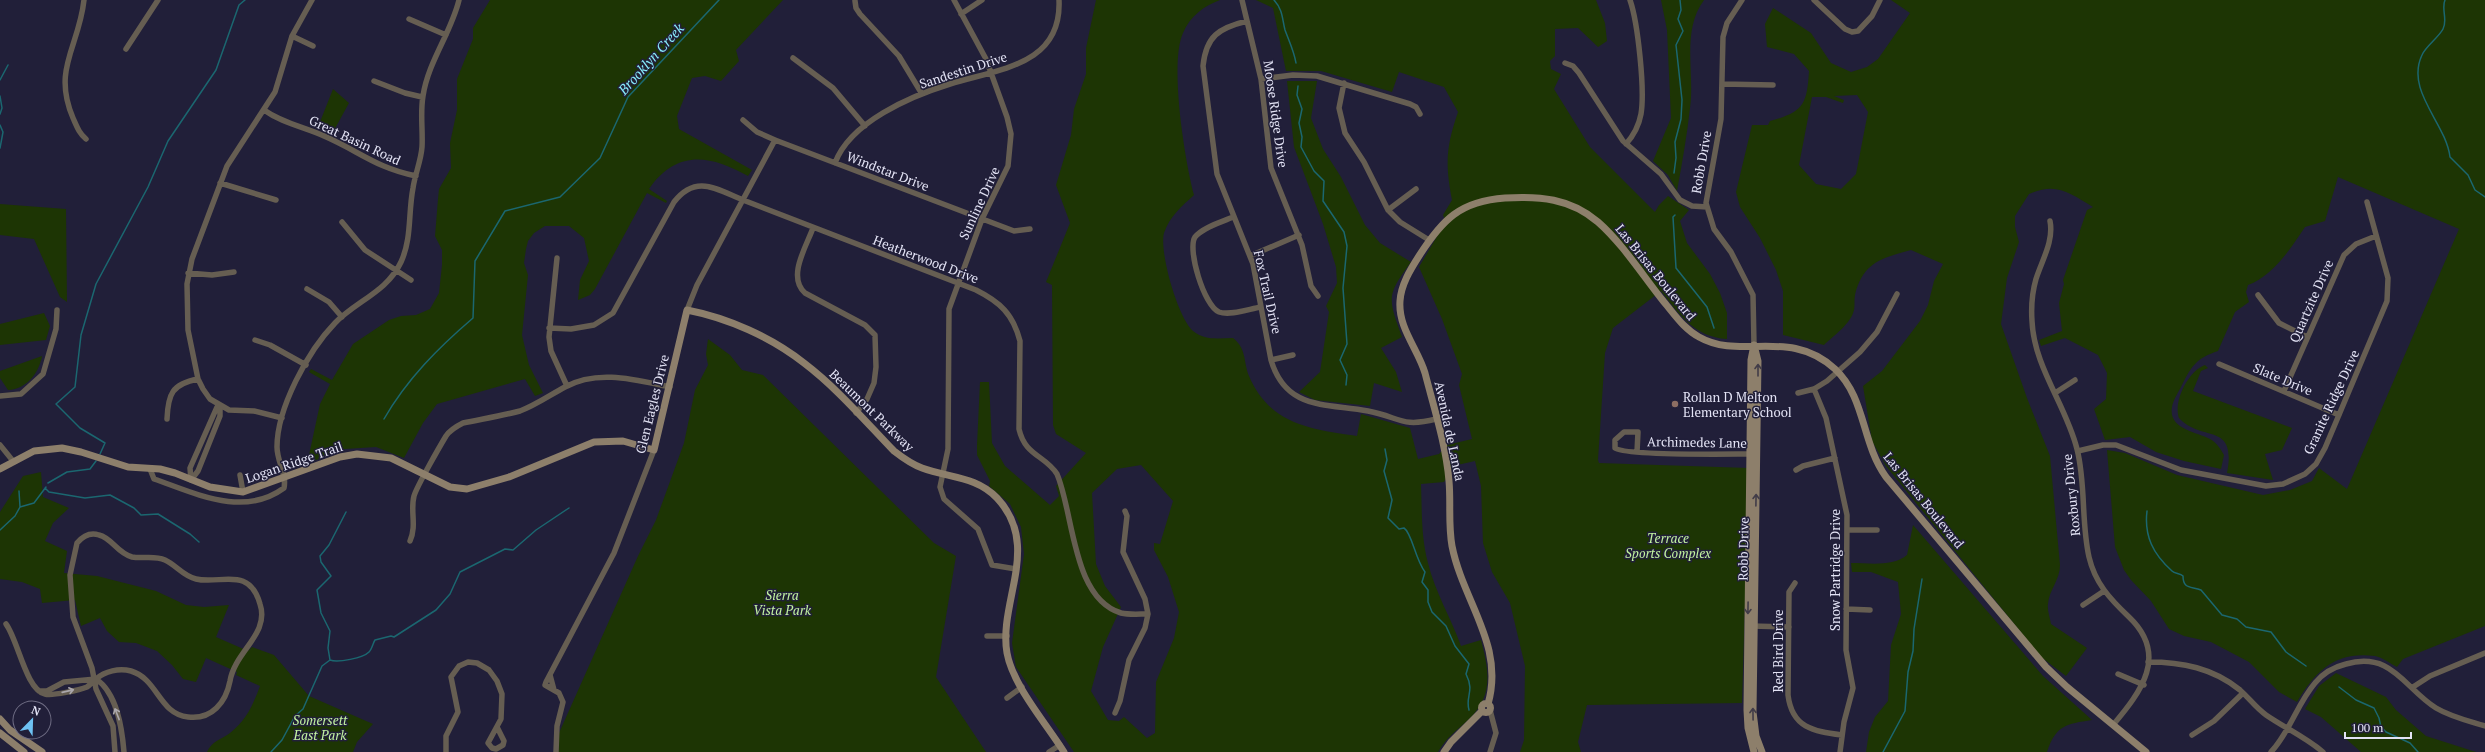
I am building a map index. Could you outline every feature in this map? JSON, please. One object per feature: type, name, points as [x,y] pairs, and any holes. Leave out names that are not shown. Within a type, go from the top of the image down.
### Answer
[{"type":"street","points":[[84,0],[80,28],[68,56],[64,91],[66,103],[77,128],[86,139]]},
{"type":"street","points":[[126,49],[158,0]]},
{"type":"street","points":[[282,418],[254,411],[229,410],[210,399],[198,379],[188,330],[186,303],[188,274],[220,183],[235,152],[275,92],[292,36],[312,0]]},
{"type":"street","points":[[150,469],[154,479],[223,502],[248,502],[264,498],[284,488],[285,478],[278,460],[277,447],[282,418],[287,402],[306,365],[325,334],[342,317],[374,294],[396,271],[409,235],[413,189],[422,147],[422,96],[427,79],[459,0]]},
{"type":"street","points":[[855,0],[860,14],[900,56],[922,94]]},
{"type":"street","name":"Sunline Drive","points":[[954,0],[986,60],[1007,117],[1011,145],[1006,173],[982,219],[958,283],[948,318],[948,449],[942,473],[942,496],[978,529],[992,565],[1016,569]]},
{"type":"street","points":[[961,14],[982,0]]},
{"type":"street","name":"Sandestin Drive","points":[[835,163],[844,145],[865,126],[922,94],[951,84],[991,74],[1023,61],[1045,46],[1057,23],[1059,0]]},
{"type":"street","name":"Moose Ridge Drive","points":[[1242,0],[1261,79],[1270,164],[1299,235],[1311,286],[1318,296]]},
{"type":"street","points":[[1626,144],[1637,127],[1642,108],[1637,32],[1630,0]]},
{"type":"street","name":"Robb Drive","points":[[1742,0],[1728,23],[1723,37],[1721,119],[1708,187],[1707,207],[1714,229],[1728,246],[1753,295],[1754,345],[1751,360],[1749,454],[1751,626],[1754,721],[1762,752]]},
{"type":"street","points":[[1814,0],[1845,29],[1852,32],[1858,31],[1872,16],[1880,0]]},
{"type":"street","points":[[409,19],[446,35]]},
{"type":"street","name":"Fox Trail Drive","points":[[1247,21],[1221,30],[1211,41],[1205,53],[1203,66],[1217,174],[1233,217],[1250,256],[1271,360],[1276,373],[1285,386],[1298,397],[1313,404],[1377,412],[1404,423],[1419,423],[1436,419]]},
{"type":"street","points":[[292,36],[313,46]]},
{"type":"street","points":[[793,58],[833,88],[865,126]]},
{"type":"street","points":[[1565,63],[1576,70],[1616,132],[1626,144],[1661,174],[1678,197],[1692,206],[1707,207]]},
{"type":"street","points":[[1261,79],[1293,75],[1317,76],[1410,104],[1416,107],[1420,114]]},
{"type":"street","points":[[374,81],[405,93],[422,96]]},
{"type":"street","points":[[1344,83],[1340,108],[1342,125],[1388,210],[1400,222],[1429,240]]},
{"type":"street","points":[[1722,84],[1773,85]]},
{"type":"street","name":"Great Basin Road","points":[[264,110],[274,117],[326,136],[384,168],[416,176]]},
{"type":"street","name":"Windstar Drive","points":[[743,120],[757,132],[775,140],[982,219],[1014,230],[1030,229]]},
{"type":"street","name":"Glen Eagles Drive","points":[[556,752],[557,726],[563,702],[561,696],[554,690],[545,686],[581,611],[614,553],[654,450],[687,310],[698,285],[775,140]]},
{"type":"street","points":[[220,183],[276,200]]},
{"type":"street","name":"Heatherwood Drive","points":[[549,328],[571,329],[594,324],[614,313],[674,202],[683,193],[696,187],[710,186],[813,228],[994,298],[1004,308],[1014,323],[1020,340],[1019,429],[1021,438],[1031,452],[1048,464],[1057,474],[1089,587],[1108,606],[1120,613],[1148,614]]},
{"type":"street","points":[[1388,210],[1416,189]]},
{"type":"street","name":"Las Brisas Boulevard","points":[[1429,240],[1450,216],[1471,204],[1497,198],[1528,196],[1558,200],[1585,212],[1602,225],[1692,333],[1716,344],[1754,345],[1799,349],[1819,357],[1837,371],[1855,396],[1870,448],[1886,476],[2046,667],[2067,688],[2146,752]]},
{"type":"street","name":"Granite Ridge Drive","points":[[2078,451],[2116,445],[2181,470],[2258,485],[2283,484],[2298,479],[2316,464],[2387,301],[2388,278],[2367,202]]},
{"type":"street","points":[[1233,217],[1202,231],[1194,238],[1192,252],[1202,285],[1208,302],[1218,312],[1227,313],[1261,307]]},
{"type":"street","name":"Roxbury Drive","points":[[2050,221],[2052,234],[2034,284],[2032,321],[2038,351],[2072,430],[2078,451],[2088,550],[2094,572],[2104,591],[2140,631],[2147,649],[2148,662],[2144,685],[2113,725]]},
{"type":"street","points":[[342,222],[365,250],[411,280]]},
{"type":"street","points":[[813,228],[797,272],[799,286],[805,293],[865,324],[872,330],[876,340],[874,383],[867,399],[856,412]]},
{"type":"street","points":[[1250,256],[1299,235]]},
{"type":"street","name":"Quartzite Drive","points":[[2284,392],[2344,255],[2356,244],[2376,236]]},
{"type":"street","name":"Avenida de Landa","points":[[1429,240],[1412,265],[1404,285],[1400,309],[1405,328],[1423,366],[1448,474],[1449,524],[1453,548],[1462,578],[1483,629],[1492,665],[1493,681],[1489,707],[1482,706],[1482,711],[1451,742],[1444,752]]},
{"type":"street","points":[[557,258],[549,328],[551,351],[567,386]]},
{"type":"street","points":[[188,274],[212,275],[234,272]]},
{"type":"street","points":[[307,289],[329,302],[342,317]]},
{"type":"street","points":[[1798,393],[1814,389],[1827,381],[1874,337],[1897,294]]},
{"type":"street","points":[[2258,295],[2279,323],[2307,338]]},
{"type":"street","points":[[0,396],[24,393],[43,374],[56,330],[57,310]]},
{"type":"street","name":"Beaumont Parkway","points":[[687,310],[732,323],[788,352],[809,367],[894,451],[907,461],[922,468],[977,484],[991,493],[1003,506],[1015,532],[1018,548],[1016,578],[1005,636],[1011,666],[1021,688],[1059,748],[1064,752]]},
{"type":"street","points":[[255,340],[270,345],[306,365]]},
{"type":"street","name":"Robb Drive","points":[[1754,345],[1758,361],[1757,455],[1747,719],[1754,752]]},
{"type":"street","points":[[1271,360],[1292,355]]},
{"type":"street","name":"Slate Drive","points":[[2219,364],[2338,415]]},
{"type":"street","points":[[410,541],[415,526],[414,496],[447,436],[456,427],[463,423],[520,410],[540,402],[567,386],[602,378],[621,377],[670,387]]},
{"type":"street","points":[[167,419],[167,401],[172,391],[180,385],[198,379]]},
{"type":"street","points":[[2055,393],[2075,380]]},
{"type":"street","name":"Snow Partridge Drive","points":[[1814,389],[1826,418],[1846,508],[1846,650],[1853,688],[1842,735],[1840,752]]},
{"type":"street","points":[[190,480],[195,477],[201,465],[220,416],[220,406]]},
{"type":"street","name":"Archimedes Lane","points":[[1638,452],[1638,432],[1624,432],[1615,440],[1615,448],[1618,451],[1638,452],[1749,454],[1757,455]]},
{"type":"street","name":"Logan Ridge Trail","points":[[0,473],[3,467],[13,460],[34,451],[62,448],[81,452],[128,467],[160,469],[210,488],[243,492],[340,457],[356,454],[391,458],[450,487],[467,489],[510,477],[594,442],[623,441],[654,450]]},
{"type":"street","points":[[0,445],[13,460]]},
{"type":"street","points":[[1796,470],[1803,466],[1835,458]]},
{"type":"street","points":[[240,475],[243,492]]},
{"type":"street","points":[[1115,713],[1120,701],[1126,671],[1145,628],[1148,614],[1146,599],[1123,552],[1127,516],[1125,511]]},
{"type":"street","points":[[1847,530],[1877,530]]},
{"type":"street","points":[[6,624],[12,631],[31,684],[37,691],[46,695],[88,687],[96,679],[105,673],[117,670],[137,674],[151,684],[161,701],[170,710],[183,716],[196,717],[209,714],[222,703],[240,654],[256,635],[261,624],[260,602],[250,588],[232,578],[203,580],[192,578],[161,558],[127,555],[118,550],[107,539],[94,534],[81,539],[75,548],[70,585],[70,602],[77,631],[96,679],[96,689],[113,726],[115,752]]},
{"type":"street","name":"Red Bird Drive","points":[[1795,583],[1789,592],[1788,695],[1790,708],[1799,722],[1807,727],[1822,733],[1842,735]]},
{"type":"street","points":[[2083,605],[2104,591]]},
{"type":"street","points":[[1846,609],[1870,610]]},
{"type":"street","points":[[1751,626],[1789,627]]},
{"type":"street","points":[[988,636],[1005,636]]},
{"type":"street","points":[[2412,687],[2430,676],[2485,653]]},
{"type":"street","points":[[2271,752],[2288,728],[2315,683],[2327,672],[2343,664],[2367,661],[2384,666],[2399,674],[2430,703],[2442,711],[2485,726]]},
{"type":"street","points":[[2148,662],[2178,663],[2201,668],[2225,680],[2243,693],[2265,714],[2323,752]]},
{"type":"street","points":[[446,752],[446,736],[458,712],[452,677],[455,669],[462,664],[477,664],[489,670],[498,681],[502,694],[503,710],[497,727]]},
{"type":"street","points":[[2118,674],[2144,685]]},
{"type":"street","points":[[37,691],[47,691],[64,682],[96,679],[104,685],[118,716],[122,727],[124,752]]},
{"type":"street","points":[[1007,698],[1021,688]]},
{"type":"street","points":[[2192,735],[2214,721],[2243,693]]},
{"type":"street","points":[[1489,707],[1496,733],[1490,752]]},
{"type":"street","points":[[0,719],[25,741],[42,752]]},
{"type":"street","points":[[0,733],[24,752]]},
{"type":"street","points":[[1049,752],[1059,748]]},
{"type":"green space","points":[[490,0],[783,0],[736,50],[739,61],[721,81],[705,76],[692,78],[677,116],[679,129],[752,170],[748,176],[734,169],[707,160],[683,162],[671,167],[660,176],[649,189],[667,201],[666,203],[647,193],[595,289],[590,295],[578,300],[580,280],[589,261],[584,238],[569,226],[545,226],[534,233],[528,241],[524,263],[528,275],[522,335],[529,365],[543,393],[535,396],[525,379],[437,404],[423,423],[404,458],[376,447],[345,449],[311,462],[309,455],[320,404],[330,384],[309,372],[311,369],[332,380],[353,344],[389,320],[401,316],[416,315],[430,309],[439,293],[442,250],[435,236],[438,199],[439,189],[451,168],[450,143],[457,110],[457,79],[473,39],[473,28]]},
{"type":"green space","name":"Terrace Sports Complex","points":[[1096,0],[1220,0],[1208,5],[1198,12],[1189,22],[1183,33],[1179,47],[1178,89],[1180,113],[1190,180],[1194,195],[1176,212],[1169,222],[1164,233],[1163,242],[1167,269],[1181,313],[1187,324],[1198,334],[1207,338],[1233,338],[1241,346],[1247,371],[1258,392],[1268,405],[1280,415],[1308,427],[1357,436],[1361,414],[1410,428],[1418,459],[1439,454],[1447,445],[1472,439],[1459,385],[1462,374],[1442,319],[1419,267],[1439,233],[1447,224],[1443,215],[1452,200],[1448,176],[1448,156],[1451,135],[1458,112],[1444,87],[1399,72],[1392,92],[1321,71],[1286,71],[1273,8],[1256,0],[1596,0],[1605,23],[1607,41],[1598,47],[1578,28],[1555,29],[1555,56],[1550,61],[1551,69],[1561,74],[1554,89],[1590,147],[1655,212],[1659,205],[1668,196],[1689,210],[1680,221],[1687,243],[1710,274],[1720,293],[1727,313],[1727,339],[1705,334],[1688,323],[1661,291],[1613,328],[1605,353],[1598,460],[1599,463],[1749,468],[1742,703],[1587,705],[1578,742],[1581,752],[1520,752],[1524,740],[1525,666],[1510,603],[1492,572],[1483,543],[1481,486],[1475,461],[1453,466],[1444,482],[1421,484],[1424,543],[1431,574],[1461,646],[1481,640],[1487,673],[1486,692],[1482,702],[1476,711],[1455,731],[1438,752],[1074,752],[1016,667],[1012,643],[1024,554],[1021,527],[1010,504],[989,486],[990,481],[977,455],[977,445],[980,382],[989,382],[992,443],[1005,466],[1050,505],[1059,496],[1056,486],[1086,453],[1056,434],[1053,425],[1052,285],[1046,282],[1070,223],[1056,185],[1071,135],[1074,109],[1086,74],[1086,48]],"holes":[[[1141,465],[1173,501],[1160,544],[1154,543],[1154,550],[1168,577],[1179,612],[1174,638],[1156,682],[1155,733],[1147,738],[1124,717],[1119,721],[1108,720],[1091,691],[1103,647],[1121,607],[1105,586],[1096,564],[1092,493],[1117,469]]]},
{"type":"green space","points":[[1661,0],[1704,0],[1697,12],[1691,39],[1690,108],[1677,191],[1668,175],[1653,161],[1671,118],[1667,30]]},
{"type":"green space","points":[[1891,0],[2485,0],[2485,626],[2403,659],[2397,667],[2375,656],[2361,655],[2338,660],[2328,665],[2320,672],[2297,702],[2279,692],[2249,662],[2211,642],[2184,636],[2169,629],[2151,601],[2131,580],[2124,570],[2115,547],[2107,450],[2125,453],[2177,475],[2263,495],[2290,490],[2312,481],[2319,468],[2347,489],[2459,229],[2338,177],[2325,221],[2305,227],[2281,260],[2265,275],[2248,285],[2246,292],[2249,302],[2235,312],[2218,351],[2205,356],[2192,367],[2176,396],[2172,407],[2174,420],[2184,429],[2215,442],[2224,455],[2221,469],[2184,461],[2156,452],[2130,437],[2105,440],[2094,409],[2106,399],[2107,373],[2098,355],[2065,338],[2041,346],[2039,340],[2062,331],[2059,303],[2064,284],[2063,280],[2087,210],[2093,207],[2070,194],[2055,189],[2047,189],[2029,194],[2015,216],[2015,227],[2019,242],[2007,278],[2001,324],[2027,398],[2050,456],[2060,565],[2060,570],[2050,594],[2048,604],[2051,624],[2087,648],[2066,676],[2041,657],[1886,466],[1872,441],[1863,386],[1882,371],[1920,321],[1928,305],[1934,281],[1943,264],[1911,250],[1883,259],[1875,263],[1863,275],[1855,295],[1852,315],[1846,325],[1824,345],[1783,335],[1783,291],[1776,270],[1760,238],[1740,207],[1736,192],[1752,125],[1768,125],[1770,121],[1790,114],[1801,105],[1807,92],[1809,71],[1794,54],[1767,47],[1765,24],[1773,8],[1811,33],[1831,63],[1851,72],[1867,67],[1878,59],[1910,13]],"holes":[[[1857,95],[1868,112],[1856,174],[1841,189],[1816,184],[1799,165],[1812,97],[1826,97],[1843,103],[1844,100],[1834,96]]]},
{"type":"green space","points":[[1287,81],[1317,81],[1311,118],[1323,149],[1341,177],[1365,225],[1380,243],[1411,262],[1393,290],[1392,298],[1394,314],[1402,337],[1381,348],[1396,372],[1402,392],[1374,383],[1370,406],[1315,400],[1299,392],[1320,372],[1329,312],[1326,306],[1337,283],[1336,267],[1323,224],[1294,147]]},
{"type":"green space","points":[[333,89],[349,103],[332,134],[318,127]]},
{"type":"green space","points":[[0,204],[66,209],[67,302],[60,297],[34,239],[0,235]]},
{"type":"green space","points":[[44,313],[50,326],[46,340],[0,345],[0,324]]},
{"type":"green space","name":"Sierra Vista Park","points":[[708,339],[730,355],[742,370],[763,375],[934,543],[956,556],[936,677],[986,752],[558,752],[559,733],[638,556],[656,520],[684,443],[695,390],[708,365],[706,354]]},
{"type":"green space","points":[[42,356],[38,368],[31,379],[21,387],[8,390],[0,378],[0,371]]},
{"type":"green space","points":[[2205,365],[2208,368],[2201,371],[2193,391],[2292,428],[2282,450],[2265,454],[2273,480],[2227,473],[2229,457],[2227,446],[2222,439],[2215,435],[2198,430],[2179,418],[2178,404],[2183,388],[2193,374]]},
{"type":"green space","name":"Somersett East Park","points":[[41,472],[43,497],[69,508],[53,523],[45,541],[67,551],[64,573],[97,576],[156,591],[186,605],[204,607],[229,605],[216,637],[248,651],[252,647],[274,655],[309,696],[373,724],[357,742],[353,752],[207,752],[214,743],[230,733],[245,718],[252,706],[260,686],[236,675],[237,672],[206,658],[196,682],[183,679],[172,665],[157,651],[136,643],[119,642],[107,631],[100,618],[81,626],[75,600],[42,603],[40,589],[22,582],[0,579],[0,512],[23,476]]},
{"type":"green space","points":[[1913,525],[2043,676],[2092,720],[2063,727],[2054,736],[2047,752],[1866,752],[1869,732],[1875,717],[1888,701],[1891,645],[1901,614],[1898,582],[1871,572],[1852,572],[1851,563],[1880,564],[1901,559],[1907,555]]},
{"type":"green space","points":[[2336,673],[2386,697],[2396,710],[2426,736],[2476,752],[2361,752],[2321,717],[2305,709],[2319,686]]},
{"type":"waterway","points":[[100,454],[105,443],[80,428],[56,404],[75,387],[81,335],[96,284],[148,187],[168,141],[216,70],[239,5],[245,0]]},
{"type":"waterway","name":"Brooklyn Creek","points":[[384,419],[413,377],[473,318],[475,261],[505,211],[560,197],[600,158],[628,97],[719,0]]},
{"type":"waterway","points":[[1274,0],[1281,11],[1285,30],[1293,50],[1296,63]]},
{"type":"waterway","points":[[1674,173],[1676,158],[1675,142],[1681,119],[1682,100],[1676,45],[1683,31],[1678,19],[1681,10],[1680,0]]},
{"type":"waterway","points":[[2445,0],[2444,26],[2441,32],[2422,55],[2418,68],[2419,81],[2422,94],[2442,132],[2450,157],[2468,175],[2475,190],[2485,197]]},
{"type":"waterway","points":[[0,80],[8,65]]},
{"type":"waterway","points":[[1298,86],[1297,95],[1302,109],[1299,123],[1302,137],[1301,147],[1314,171],[1324,181],[1323,201],[1344,232],[1347,246],[1343,288],[1347,344],[1340,360],[1347,375],[1346,385]]},
{"type":"waterway","points":[[0,96],[2,108],[0,114]]},
{"type":"waterway","points":[[0,125],[3,132],[0,148]]},
{"type":"waterway","points":[[1675,215],[1673,217],[1676,268],[1707,307],[1714,328]]},
{"type":"waterway","points":[[1385,449],[1387,460],[1384,471],[1392,500],[1388,518],[1399,529],[1404,528],[1407,531],[1425,572],[1422,582],[1428,590],[1428,602],[1432,612],[1446,626],[1455,646],[1469,664],[1466,674],[1470,685],[1468,701],[1469,710]]},
{"type":"waterway","points":[[48,483],[67,472],[90,469],[96,461]]},
{"type":"waterway","points":[[0,530],[15,516],[20,507],[34,503],[46,487]]},
{"type":"waterway","points":[[45,488],[49,492],[85,498],[110,495],[134,508],[141,515],[158,514],[190,534],[199,542]]},
{"type":"waterway","points":[[19,491],[20,507]]},
{"type":"waterway","points":[[330,660],[344,660],[362,656],[369,652],[375,640],[391,636],[394,637],[436,610],[450,594],[460,572],[505,549],[513,550],[536,530],[569,508]]},
{"type":"waterway","points":[[2147,511],[2147,529],[2151,544],[2165,565],[2175,573],[2183,576],[2186,586],[2201,590],[2222,615],[2237,619],[2246,627],[2271,632],[2286,652],[2306,666]]},
{"type":"waterway","points":[[271,752],[282,740],[295,716],[303,709],[322,666],[330,660],[328,648],[330,631],[321,613],[317,590],[331,576],[321,562],[320,556],[329,545],[346,512]]},
{"type":"waterway","points":[[1883,752],[1905,711],[1908,672],[1913,651],[1914,629],[1922,579]]},
{"type":"waterway","points":[[2339,687],[2356,700],[2374,708],[2379,718],[2381,727],[2386,732],[2410,743],[2418,752]]},
{"type":"place","name":"Rollan D Melton Elementary School","points":[[1675,404]]}]
